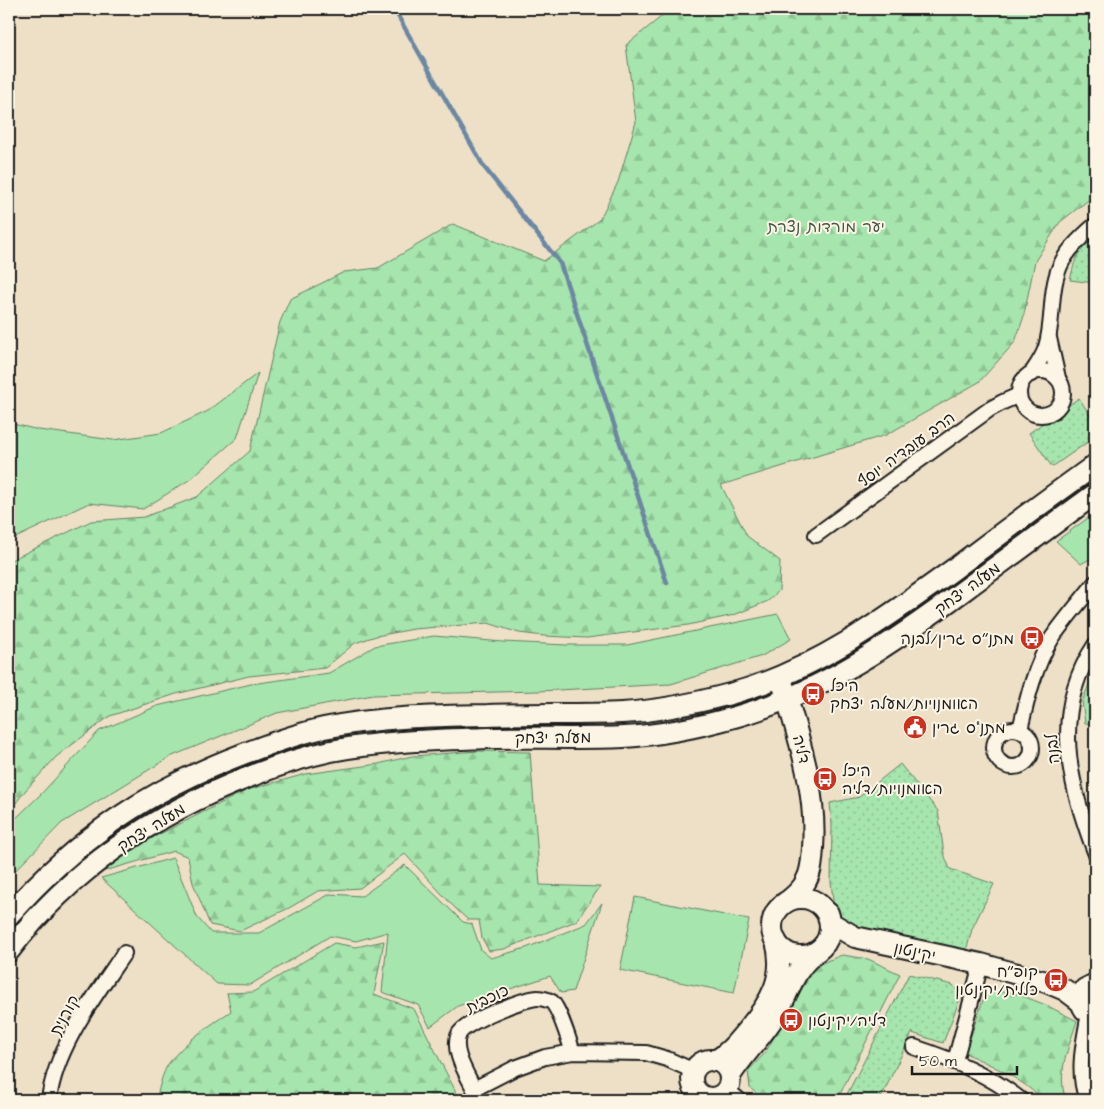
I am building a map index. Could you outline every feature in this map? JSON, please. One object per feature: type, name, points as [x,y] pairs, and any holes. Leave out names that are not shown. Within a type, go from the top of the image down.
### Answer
[{"type":"street","points":[[1031,374],[1046,348],[1051,304],[1060,266],[1072,248],[1095,224]]},
{"type":"street","points":[[1048,335],[1058,378],[1062,384],[1063,399],[1060,406],[1049,414],[1042,416],[1028,411],[1023,406],[1019,395],[1021,384],[1025,378],[1038,371],[1045,371],[1058,378]]},
{"type":"street","name":"הרב עובדיה יוסף","points":[[816,536],[990,410],[1019,395]]},
{"type":"street","name":"מעלה יצחק","points":[[9,915],[62,860],[130,810],[184,779],[217,764],[298,735],[350,724],[412,718],[491,714],[624,713],[731,693],[780,676],[825,654],[882,620],[1095,465]]},
{"type":"street","name":"מעלה יצחק","points":[[9,951],[77,878],[142,829],[195,800],[282,764],[328,752],[395,742],[650,734],[738,716],[787,698],[836,674],[895,639],[1095,494]]},
{"type":"street","points":[[1020,730],[1035,675],[1043,654],[1052,638],[1095,583]]},
{"type":"street","name":"לבנה","points":[[1095,645],[1076,680],[1068,718],[1070,761],[1075,791],[1084,824],[1095,852]]},
{"type":"street","name":"דליה","points":[[780,676],[796,726],[810,782],[814,833],[813,855],[808,880],[803,888],[788,901]]},
{"type":"street","name":"דליה","points":[[813,855],[816,899],[825,910]]},
{"type":"street","points":[[806,897],[815,900],[825,910],[830,922],[828,940],[798,969],[775,1016],[742,1058],[732,1089],[715,1098],[695,1096],[694,1071],[702,1063],[714,1061],[732,1048],[752,1025],[769,1001],[774,990],[780,966],[780,955],[772,932],[772,923],[780,906],[788,901],[806,897]]},
{"type":"street","name":"יקינטון","points":[[825,910],[831,923],[855,937],[981,964],[1046,982],[1090,1000]]},
{"type":"street","points":[[776,941],[789,953],[798,956],[807,956],[819,950]]},
{"type":"street","name":"יקינטון","points":[[819,950],[829,943],[872,942]]},
{"type":"street","name":"קורנית","points":[[49,1100],[58,1064],[72,1035],[124,953]]},
{"type":"street","points":[[955,1061],[981,964]]},
{"type":"street","name":"כוכבית","points":[[573,1052],[552,1002],[540,997],[527,999],[471,1024],[459,1033],[457,1042],[458,1053],[474,1089],[515,1068],[545,1057],[573,1052],[646,1053],[667,1059],[694,1071]]},
{"type":"street","points":[[1087,1100],[1081,1077],[1081,1052],[1090,1000]]},
{"type":"street","points":[[914,1048],[955,1061],[972,1069],[1011,1092],[1020,1100]]},
{"type":"street","points":[[714,1061],[725,1066],[732,1089]]},
{"type":"green space","name":"יער מורדות נצרת","points":[[671,9],[1095,9],[1095,195],[1060,222],[1035,261],[1023,319],[1015,342],[979,382],[886,435],[721,485],[747,536],[780,561],[779,591],[768,601],[734,615],[688,625],[587,638],[519,633],[488,623],[414,629],[376,636],[355,643],[325,668],[249,676],[176,694],[110,716],[56,757],[9,812],[9,561],[91,521],[144,517],[197,497],[250,451],[280,322],[290,299],[344,272],[378,268],[453,224],[544,261],[600,219],[618,182],[636,122],[626,45]]},
{"type":"green space","points":[[1095,239],[1095,283],[1070,280],[1080,251]]},
{"type":"green space","points":[[258,373],[237,438],[189,480],[143,509],[89,503],[9,541],[9,423],[39,430],[113,440],[161,433],[208,411]]},
{"type":"green space","points":[[1079,398],[1095,423],[1095,437],[1052,467],[1029,433]]},
{"type":"green space","points":[[1095,513],[1095,556],[1081,564],[1056,541]]},
{"type":"green space","points":[[778,614],[791,639],[762,656],[671,684],[539,691],[373,695],[277,713],[170,757],[62,823],[9,877],[9,825],[42,793],[99,731],[157,706],[251,684],[329,673],[375,646],[434,636],[567,645],[627,645]]},
{"type":"green space","points":[[1095,669],[1095,724],[1085,723],[1082,702]]},
{"type":"green space","points":[[478,751],[530,752],[540,885],[600,887],[576,921],[504,949],[489,951],[482,938],[479,920],[468,920],[405,854],[360,888],[318,891],[289,908],[240,931],[210,925],[193,883],[188,857],[174,851],[101,872],[152,838],[247,790],[306,774],[378,764],[412,756]]},
{"type":"green space","points":[[900,764],[938,811],[944,854],[950,869],[994,884],[972,929],[965,956],[845,925],[834,909],[831,882],[832,825],[830,803],[859,797]]},
{"type":"green space","points":[[173,858],[197,917],[211,933],[259,933],[330,894],[362,896],[405,865],[463,922],[472,924],[481,950],[491,958],[526,948],[586,924],[602,903],[573,991],[561,993],[550,976],[458,1006],[430,1027],[418,1005],[382,992],[388,932],[356,941],[330,936],[250,985],[217,984],[101,878]]},
{"type":"green space","points":[[635,897],[749,920],[734,993],[620,970]]},
{"type":"green space","points":[[384,941],[374,994],[414,1009],[460,1100],[156,1100],[164,1071],[175,1055],[198,1034],[231,1011],[227,993],[253,992],[334,943],[356,947]]},
{"type":"green space","points":[[842,955],[868,959],[900,974],[837,1100],[764,1100],[750,1088],[748,1071],[765,1053],[814,968]]},
{"type":"green space","points":[[909,974],[953,985],[961,996],[943,1043],[912,1033],[880,1100],[844,1100]]},
{"type":"green space","points":[[990,991],[1015,993],[1046,1005],[1077,1021],[1067,1050],[1063,1070],[1063,1090],[1066,1100],[1043,1100],[1016,1079],[965,1053],[983,1000]]},
{"type":"waterway","points":[[394,9],[484,167],[560,263],[667,583]]},
{"type":"place","name":"מתנ״ס גרין/לבנה","points":[[1032,638]]},
{"type":"place","name":"היכל האומנויות/מעלה יצחק","points":[[813,694]]},
{"type":"place","name":"מתנ\"ס גרין","points":[[915,727]]},
{"type":"place","name":"היכל האומנויות/דליה","points":[[825,779]]},
{"type":"place","name":"קופ״ח כללית/יקינטון","points":[[1056,980]]},
{"type":"place","name":"דליה/יקינטון","points":[[791,1020]]}]
